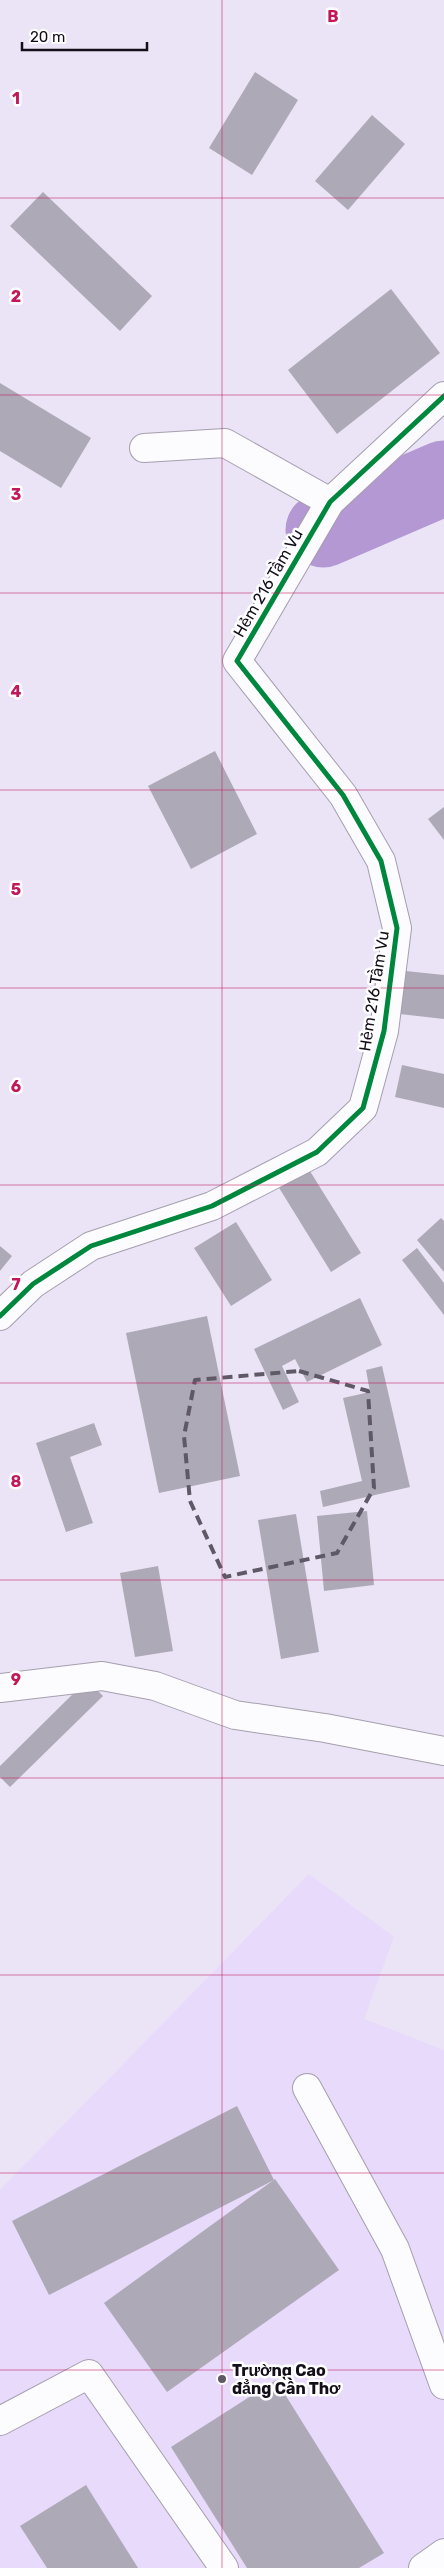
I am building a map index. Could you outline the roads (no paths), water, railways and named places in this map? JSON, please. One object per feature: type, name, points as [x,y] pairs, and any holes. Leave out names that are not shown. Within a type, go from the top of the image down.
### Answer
[{"type":"street","name":"Hẻm 216 Tầm Vu","points":[[0,1316],[32,1284],[91,1246],[212,1206],[317,1152],[363,1108],[384,1031],[397,928],[381,861],[343,795],[237,661],[330,502],[444,396]]},
{"type":"street","points":[[144,448],[226,442],[330,502]]},
{"type":"street","points":[[0,1688],[102,1676],[155,1686],[235,1715],[325,1728],[444,1751]]},
{"type":"street","points":[[306,2088],[395,2248],[444,2385]]},
{"type":"street","points":[[0,2421],[89,2374],[224,2568]]},
{"type":"street","points":[[423,2568],[444,2553]]},
{"type":"waterway","points":[[323,530],[444,478]]},
{"type":"place","name":"Trường Cao đẳng Cần Thơ","points":[[222,2379]]}]
